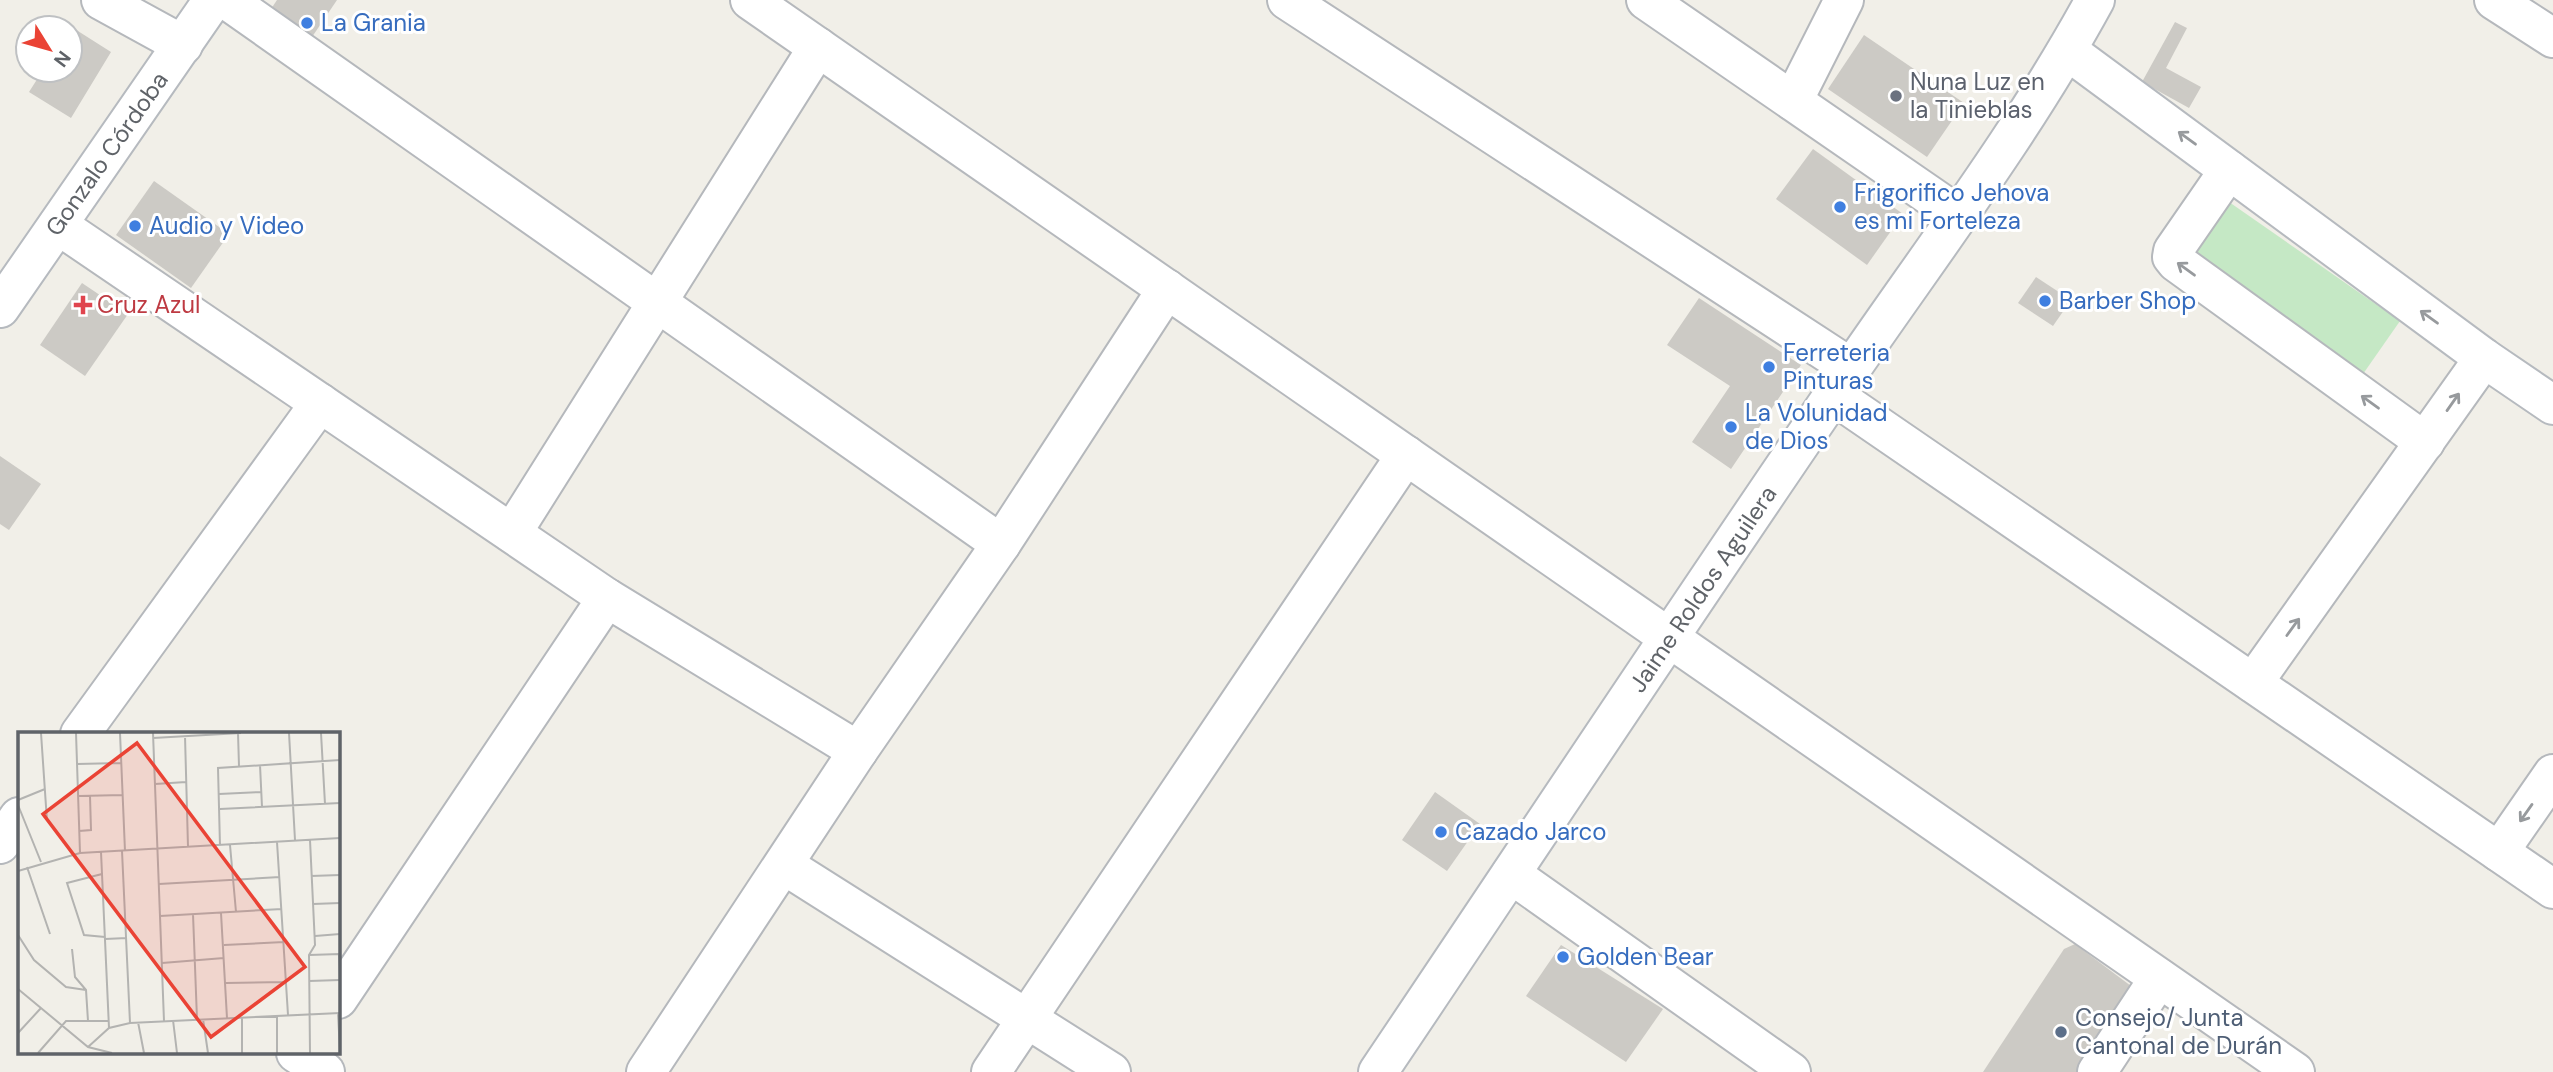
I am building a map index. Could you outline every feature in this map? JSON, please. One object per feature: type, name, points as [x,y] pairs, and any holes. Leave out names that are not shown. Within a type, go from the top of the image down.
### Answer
[{"type":"street","points":[[101,0],[183,45]]},
{"type":"street","name":"Gonzalo Córdoba","points":[[0,308],[214,0]]},
{"type":"street","points":[[227,0],[1000,544]]},
{"type":"street","points":[[750,0],[2295,1072]]},
{"type":"street","points":[[1287,0],[1842,382],[2253,682],[2553,889]]},
{"type":"street","points":[[1646,0],[1958,215]]},
{"type":"street","points":[[1793,101],[1844,0]]},
{"type":"street","name":"Jaime Roldos Aguilera","points":[[1378,1072],[2068,51],[2095,0]]},
{"type":"street","points":[[2494,0],[2553,38]]},
{"type":"street","points":[[512,533],[818,47]]},
{"type":"street","points":[[2068,51],[2484,358],[2553,405]]},
{"type":"street","points":[[2230,170],[2173,251],[2172,257],[2426,442]]},
{"type":"street","points":[[58,225],[607,598],[858,751]]},
{"type":"street","points":[[646,1072],[858,751],[1000,544],[1167,289]]},
{"type":"street","points":[[2253,682],[2484,358]]},
{"type":"street","points":[[81,732],[320,403]]},
{"type":"street","points":[[991,1072],[1406,455]]},
{"type":"street","points":[[340,996],[607,598]]},
{"type":"street","points":[[2499,852],[2553,774]]},
{"type":"street","points":[[0,844],[18,818]]},
{"type":"street","points":[[0,855],[18,867]]},
{"type":"street","points":[[784,865],[1111,1072]]},
{"type":"street","points":[[1511,874],[1791,1072]]},
{"type":"street","points":[[2098,1072],[2159,978]]},
{"type":"green space","points":[[2219,195],[2400,321],[2363,374],[2182,248]]},
{"type":"building","name":"La Grania","points":[[277,0],[337,0],[312,37],[271,9]]},
{"type":"building","points":[[2175,22],[2187,28],[2166,68],[2201,87],[2189,108],[2142,82]]},
{"type":"building","points":[[84,35],[111,52],[71,118],[29,92],[34,84],[84,84]]},
{"type":"building","name":"Nuna Luz en la Tinieblas","points":[[1864,35],[1964,103],[1927,157],[1828,89]]},
{"type":"building","name":"Frigorifico Jehova es mi Forteleza","points":[[1813,149],[1903,214],[1867,265],[1776,199]]},
{"type":"building","points":[[154,181],[229,234],[191,288],[116,235]]},
{"type":"building","name":"Barber Shop","points":[[2036,277],[2071,300],[2053,326],[2018,303]]},
{"type":"building","points":[[82,283],[128,314],[85,376],[40,345]]},
{"type":"building","points":[[1699,298],[1801,365],[1731,469],[1692,442],[1730,386],[1667,345]]},
{"type":"building","points":[[0,456],[41,484],[9,530],[0,524]]},
{"type":"building","name":"Cazado Jarco","points":[[1435,792],[1480,824],[1447,871],[1402,840]]},
{"type":"building","name":"Consejo/ Junta Cantonal de Durán","points":[[2075,944],[2139,992],[2087,1072],[1983,1072],[2064,949]]},
{"type":"building","points":[[1561,945],[1663,1009],[1626,1062],[1526,996]]},
{"type":"place","name":"La Grania","points":[[307,23]]},
{"type":"place","name":"Nuna Luz en la Tinieblas","points":[[1896,96]]},
{"type":"place","name":"Frigorifico Jehova es mi Forteleza","points":[[1840,207]]},
{"type":"place","name":"Audio y Video","points":[[135,226]]},
{"type":"place","name":"Barber Shop","points":[[2045,301]]},
{"type":"place","name":"Cruz Azul","points":[[83,305]]},
{"type":"place","name":"Ferreteria Pinturas","points":[[1769,367]]},
{"type":"place","name":"La Volunidad de Dios","points":[[1731,427]]},
{"type":"place","name":"Cazado Jarco","points":[[1441,832]]},
{"type":"place","name":"Golden Bear","points":[[1563,957]]},
{"type":"place","name":"Consejo/ Junta Cantonal de Durán","points":[[2061,1032]]}]
